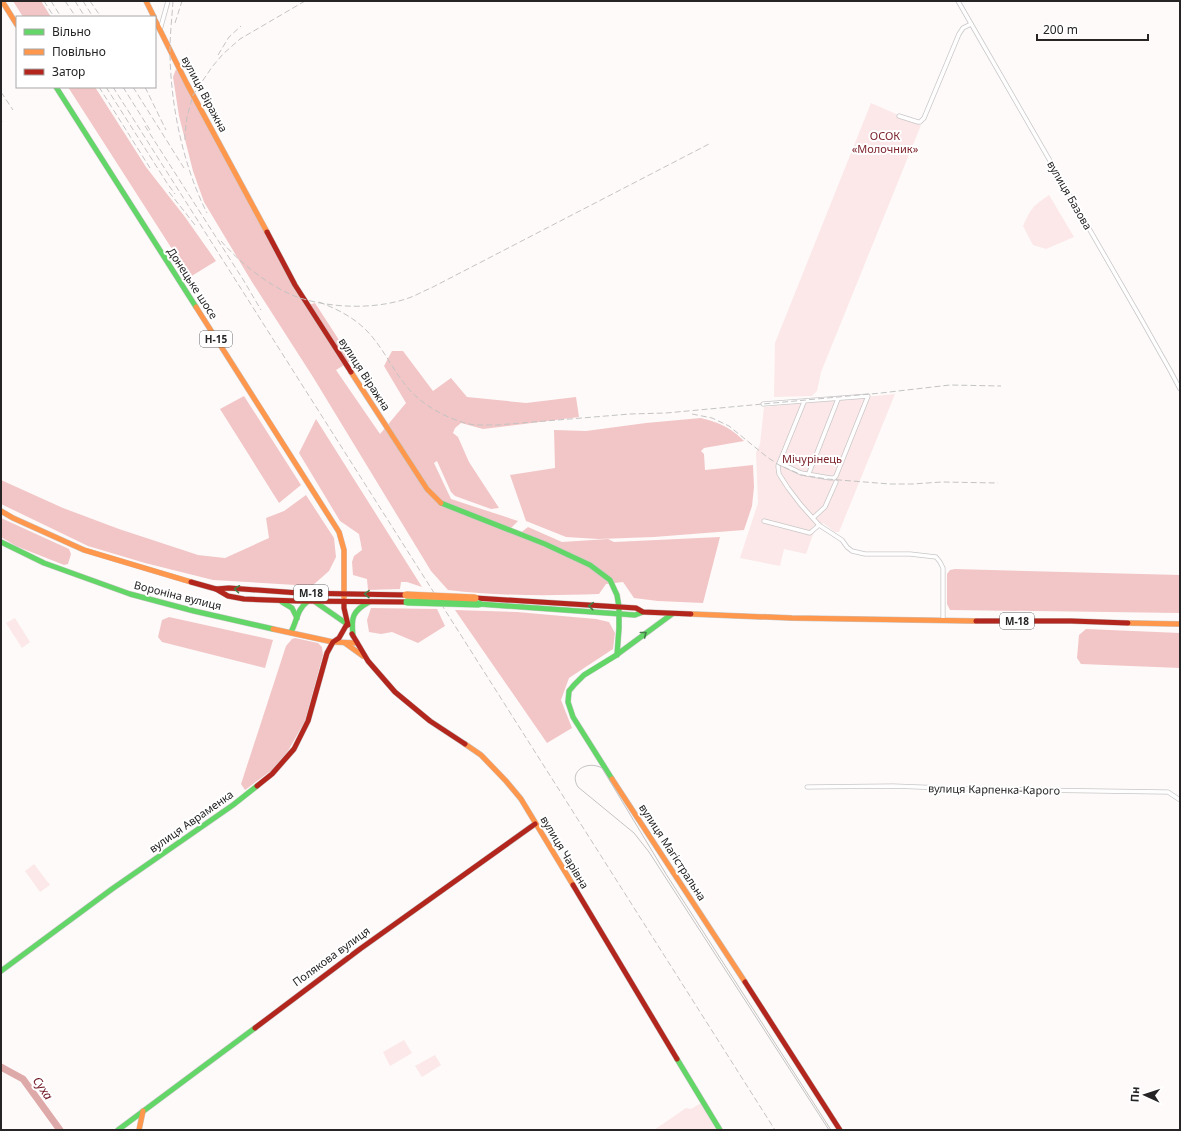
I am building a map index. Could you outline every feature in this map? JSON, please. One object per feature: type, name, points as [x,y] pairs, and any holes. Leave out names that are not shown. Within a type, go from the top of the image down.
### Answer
[{"type":"main road","points":[[2,1],[16,23]]},
{"type":"main road","points":[[146,1],[154,16]]},
{"type":"main road","name":"вулиця Віражна","points":[[156,22],[295,286],[427,489],[442,504],[546,544],[590,565],[610,580],[617,595],[619,611],[617,655]]},
{"type":"main road","name":"Донецьке шосе","points":[[57,88],[339,532],[344,550],[344,598],[347,624]]},
{"type":"main road","name":"М-18","points":[[1,511],[13,518],[84,550],[216,589],[228,596],[244,599],[277,601],[311,601],[344,598],[406,599],[477,601],[619,611],[636,608],[643,612],[672,614],[800,618],[1071,621],[1180,624]]},
{"type":"main road","name":"Вороніна вулиця","points":[[1,542],[44,563],[130,594],[194,611],[333,642],[345,643],[355,639]]},
{"type":"main road","name":"М-18","points":[[216,589],[229,588],[266,591],[344,598],[370,602],[406,599]]},
{"type":"main road","points":[[277,601],[292,606],[297,618]]},
{"type":"main road","points":[[291,632],[301,606],[311,601],[347,624]]},
{"type":"main road","points":[[355,639],[352,618],[356,610],[362,605],[370,602]]},
{"type":"main road","name":"вулиця Магістральна","points":[[672,614],[617,655],[581,678],[571,688],[568,697],[569,707],[574,719],[840,1130]]},
{"type":"main road","name":"вулиця Чарівна","points":[[347,624],[368,661],[395,692],[419,713],[481,755],[516,793],[720,1130]]},
{"type":"main road","name":"вулиця Авраменка","points":[[1,970],[112,889],[233,805],[272,774],[294,749],[308,721],[327,653],[333,642],[339,638],[347,624]]},
{"type":"main road","points":[[345,643],[358,651],[368,661]]},
{"type":"main road","name":"Полякова вулиця","points":[[118,1130],[360,948],[494,855],[535,824]]},
{"type":"main road","points":[[139,1130],[143,1111]]},
{"type":"street","points":[[160,30],[168,1]]},
{"type":"street","name":"вулиця Базова","points":[[958,1],[1137,310],[1180,389]]},
{"type":"street","points":[[899,116],[918,122],[924,118],[959,34],[964,28],[971,24]]},
{"type":"street","points":[[763,404],[868,396],[834,478],[801,473],[780,463]]},
{"type":"street","points":[[810,473],[838,398]]},
{"type":"street","points":[[804,402],[780,463],[778,469],[779,474],[788,488],[819,525],[842,540],[852,551],[865,554],[910,554],[936,557],[943,568],[943,620]]},
{"type":"street","points":[[813,518],[825,507],[836,482]]},
{"type":"street","points":[[764,521],[810,533],[819,525]]},
{"type":"street","name":"вулиця Карпенка-Карого","points":[[807,787],[894,786],[971,789],[1168,792],[1180,800]]},
{"type":"green space","name":"ОСОК «Молочник»","points":[[871,103],[921,125],[821,372],[817,391],[812,396],[774,397],[775,343]]},
{"type":"green space","points":[[1049,195],[1074,237],[1046,249],[1033,245],[1023,226],[1033,208]]},
{"type":"green space","name":"Мічурінець","points":[[895,394],[839,532],[835,532],[823,523],[814,532],[806,554],[784,549],[780,566],[740,558],[758,503],[756,453],[760,444],[764,407]]},
{"type":"green space","points":[[15,618],[30,642],[22,648],[6,623]]},
{"type":"green space","points":[[34,864],[50,885],[40,892],[25,871]]},
{"type":"green space","points":[[404,1040],[412,1053],[390,1066],[383,1052]]},
{"type":"green space","points":[[435,1055],[441,1065],[422,1077],[415,1066]]},
{"type":"green space","points":[[701,1103],[716,1130],[654,1130],[686,1108],[691,1109]]},
{"type":"shaded area","points":[[13,1],[41,1],[50,16],[22,16]]},
{"type":"shaded area","points":[[176,69],[187,84],[308,305],[315,303],[352,360],[336,370],[380,434],[406,403],[384,366],[392,351],[403,351],[433,391],[451,378],[467,397],[526,403],[576,397],[579,417],[483,429],[461,423],[455,428],[453,433],[458,437],[469,462],[499,508],[491,509],[455,496],[451,492],[437,461],[434,463],[451,499],[518,521],[509,530],[519,534],[528,527],[562,542],[608,539],[614,542],[720,537],[703,603],[658,601],[634,598],[623,582],[606,584],[599,594],[524,595],[448,590],[431,571],[204,202],[193,171],[179,116],[173,77]]},
{"type":"shaded area","points":[[69,88],[96,88],[146,167],[185,217],[216,261],[190,277]]},
{"type":"shaded area","points":[[244,396],[301,485],[279,503],[220,409]]},
{"type":"shaded area","points":[[701,418],[724,426],[744,441],[704,448],[701,451],[704,454],[705,470],[753,465],[754,487],[752,506],[744,530],[654,537],[598,539],[566,537],[526,521],[510,475],[555,468],[554,430],[586,431],[646,423]]},
{"type":"shaded area","points":[[316,419],[422,587],[407,582],[401,582],[400,589],[368,590],[367,579],[353,575],[352,562],[354,556],[362,550],[359,534],[340,521],[299,453]]},
{"type":"shaded area","points":[[1,480],[63,508],[119,529],[198,555],[225,558],[269,538],[266,518],[284,511],[306,495],[334,538],[336,557],[329,571],[312,586],[213,580],[145,563],[88,546],[1,504]]},
{"type":"shaded area","points":[[1,518],[69,549],[71,554],[68,564],[64,565],[16,546],[1,537]]},
{"type":"shaded area","points":[[950,570],[1180,575],[1180,613],[950,610],[947,604],[947,574]]},
{"type":"shaded area","points":[[371,608],[437,609],[445,626],[418,643],[392,632],[381,634],[369,632],[367,620]]},
{"type":"shaded area","points":[[455,610],[517,612],[596,619],[609,622],[615,633],[613,649],[569,678],[561,700],[572,728],[547,743]]},
{"type":"shaded area","points":[[169,617],[273,640],[265,668],[162,642],[158,637],[162,620]]},
{"type":"shaded area","points":[[1086,629],[1180,633],[1180,668],[1081,664],[1077,658],[1079,635]]},
{"type":"shaded area","points":[[295,638],[318,643],[322,647],[323,655],[305,721],[288,751],[272,770],[245,790],[241,784],[286,646],[292,639]]},
{"type":"waterway","name":"Суха","points":[[1,1067],[23,1079],[60,1130]]},
{"type":"tram line","points":[[829,1130],[649,852],[634,833],[578,787],[575,776],[581,768],[591,765],[602,768],[666,874],[831,1130]]},
{"type":"railway","points":[[44,1],[53,16]]},
{"type":"railway","points":[[51,1],[60,16]]},
{"type":"railway","points":[[65,1],[75,16]]},
{"type":"railway","points":[[75,1],[84,16]]},
{"type":"railway","points":[[83,1],[92,16]]},
{"type":"railway","points":[[90,1],[100,16]]},
{"type":"railway","points":[[173,1],[170,50],[172,91],[175,112],[191,175],[207,213]]},
{"type":"railway","points":[[175,23],[182,1]]},
{"type":"railway","points":[[185,140],[187,117],[193,95],[212,67],[223,54],[240,39],[305,1]]},
{"type":"railway","points":[[218,55],[229,37],[241,26]]},
{"type":"railway","points":[[100,88],[150,168]]},
{"type":"railway","points":[[107,88],[175,194]]},
{"type":"railway","points":[[114,88],[775,1130]]},
{"type":"railway","points":[[124,88],[150,130]]},
{"type":"railway","points":[[134,88],[184,168]]},
{"type":"railway","points":[[145,88],[166,130]]},
{"type":"railway","points":[[1,92],[13,110]]},
{"type":"railway","points":[[145,126],[261,310]]},
{"type":"railway","points":[[221,241],[237,258],[256,274],[276,287],[297,297],[340,306],[371,306],[386,304],[401,301],[431,288],[709,144]]},
{"type":"railway","points":[[169,192],[195,225]]},
{"type":"railway","points":[[319,302],[356,321],[366,330],[379,346],[407,387],[423,403],[452,419],[475,425],[497,425],[630,414],[666,413],[950,385],[1001,386]]},
{"type":"railway","points":[[692,414],[712,418],[729,426],[767,457],[779,465],[802,475],[827,479],[890,484],[942,482],[998,483]]},
{"type":"traffic: fast","points":[[57,88],[196,307]]},
{"type":"traffic: fast","points":[[441,503],[545,544],[590,565],[610,580],[617,595],[619,607],[617,655]]},
{"type":"traffic: fast","points":[[1,542],[44,563],[130,594],[194,611],[273,629]]},
{"type":"traffic: fast","points":[[291,632],[299,611],[308,601]]},
{"type":"traffic: fast","points":[[314,601],[347,624]]},
{"type":"traffic: fast","points":[[282,602],[292,608],[297,618]]},
{"type":"traffic: fast","points":[[353,636],[352,624],[354,616],[363,605],[369,602]]},
{"type":"traffic: fast","points":[[407,602],[479,604]]},
{"type":"traffic: fast","points":[[479,604],[635,615],[643,612]]},
{"type":"traffic: fast","points":[[612,779],[573,717],[568,702],[569,691],[584,675],[615,656],[672,614]]},
{"type":"traffic: fast","points":[[1,971],[112,889],[233,805],[257,786]]},
{"type":"traffic: fast","points":[[118,1130],[255,1028]]},
{"type":"traffic: fast","points":[[677,1059],[720,1130]]},
{"type":"traffic: slow","points":[[2,1],[16,23]]},
{"type":"traffic: slow","points":[[146,1],[154,16]]},
{"type":"traffic: slow","points":[[156,22],[187,84],[267,232]]},
{"type":"traffic: slow","points":[[196,307],[339,532],[344,550],[344,598]]},
{"type":"traffic: slow","points":[[351,372],[427,489],[441,503]]},
{"type":"traffic: slow","points":[[1,511],[13,518],[84,550],[191,582]]},
{"type":"traffic: slow","points":[[406,595],[475,598]]},
{"type":"traffic: slow","points":[[691,614],[792,618],[976,621]]},
{"type":"traffic: slow","points":[[1128,623],[1180,624]]},
{"type":"traffic: slow","points":[[273,629],[333,642],[357,643]]},
{"type":"traffic: slow","points":[[345,643],[363,656]]},
{"type":"traffic: slow","points":[[465,744],[481,755],[521,799],[573,885]]},
{"type":"traffic: slow","points":[[612,779],[745,982]]},
{"type":"traffic: slow","points":[[139,1130],[143,1111]]},
{"type":"traffic: jam","points":[[267,232],[295,285],[351,372]]},
{"type":"traffic: jam","points":[[191,582],[216,589],[228,596],[244,599],[407,602]]},
{"type":"traffic: jam","points":[[216,589],[229,588],[299,593],[406,595]]},
{"type":"traffic: jam","points":[[475,598],[636,608],[643,612],[691,614]]},
{"type":"traffic: jam","points":[[344,601],[348,625]]},
{"type":"traffic: jam","points":[[976,621],[1071,621],[1128,623]]},
{"type":"traffic: jam","points":[[257,786],[272,774],[294,749],[308,721],[327,653],[333,642],[339,638],[347,624]]},
{"type":"traffic: jam","points":[[352,634],[368,661],[395,692],[430,721],[465,744]]},
{"type":"traffic: jam","points":[[255,1028],[360,949],[535,824]]},
{"type":"traffic: jam","points":[[573,885],[677,1059]]},
{"type":"traffic: jam","points":[[745,982],[840,1130]]}]
